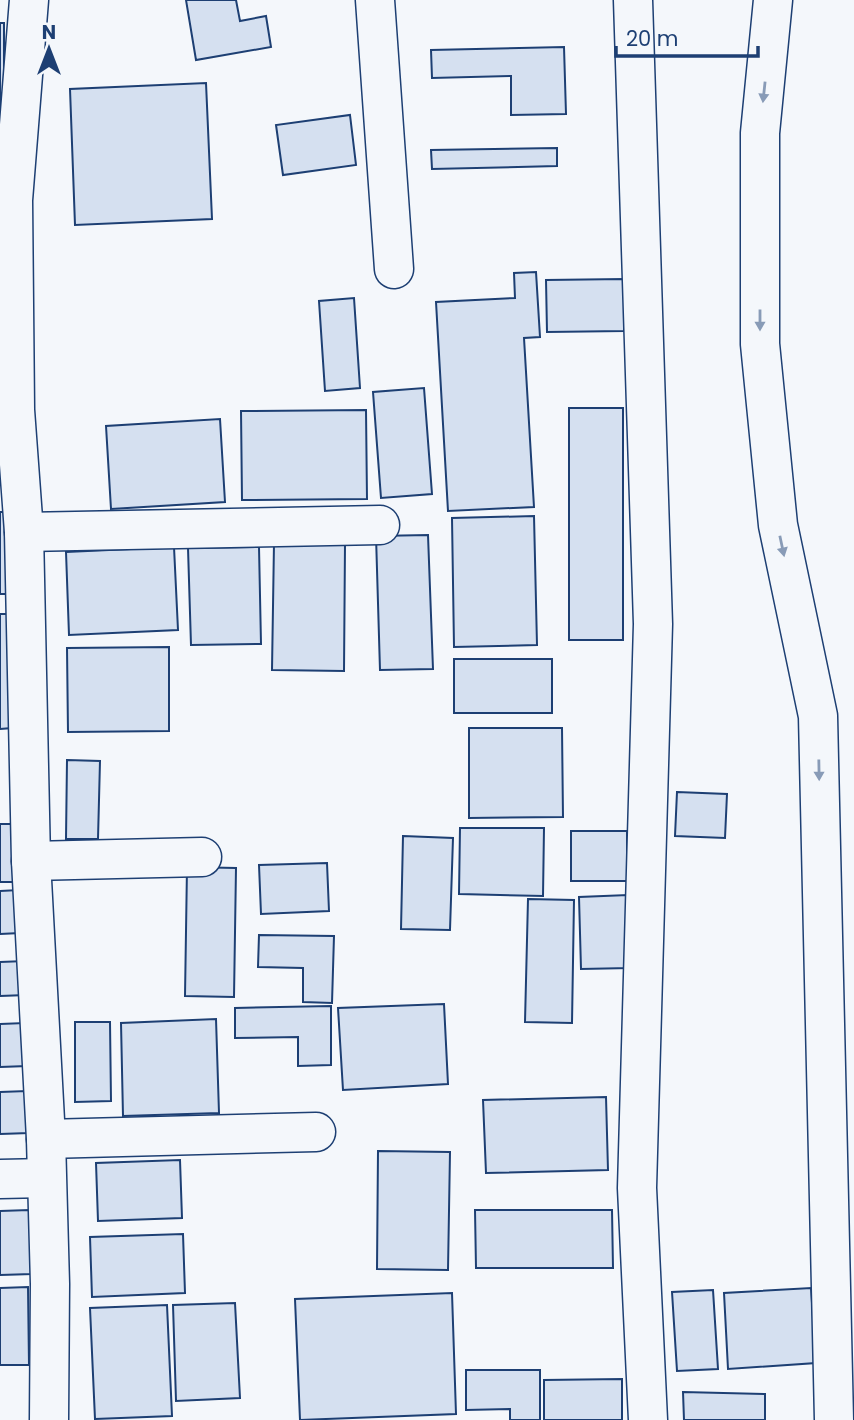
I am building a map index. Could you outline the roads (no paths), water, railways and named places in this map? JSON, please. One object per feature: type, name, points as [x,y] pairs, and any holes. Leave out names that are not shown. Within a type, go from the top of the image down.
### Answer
[{"type":"street","points":[[29,0],[13,200],[8,410],[24,532],[15,786],[31,861],[46,1139],[50,1284],[49,1420]]},
{"type":"street","points":[[375,0],[394,270]]},
{"type":"street","points":[[634,0],[653,624],[637,1188],[648,1420]]},
{"type":"street","points":[[773,0],[760,132],[760,344],[778,525],[818,716],[834,1420]]},
{"type":"street","points":[[24,532],[380,526]]},
{"type":"street","points":[[31,861],[202,857]]},
{"type":"street","points":[[46,1139],[316,1132]]},
{"type":"street","points":[[0,1179],[46,1178]]}]
